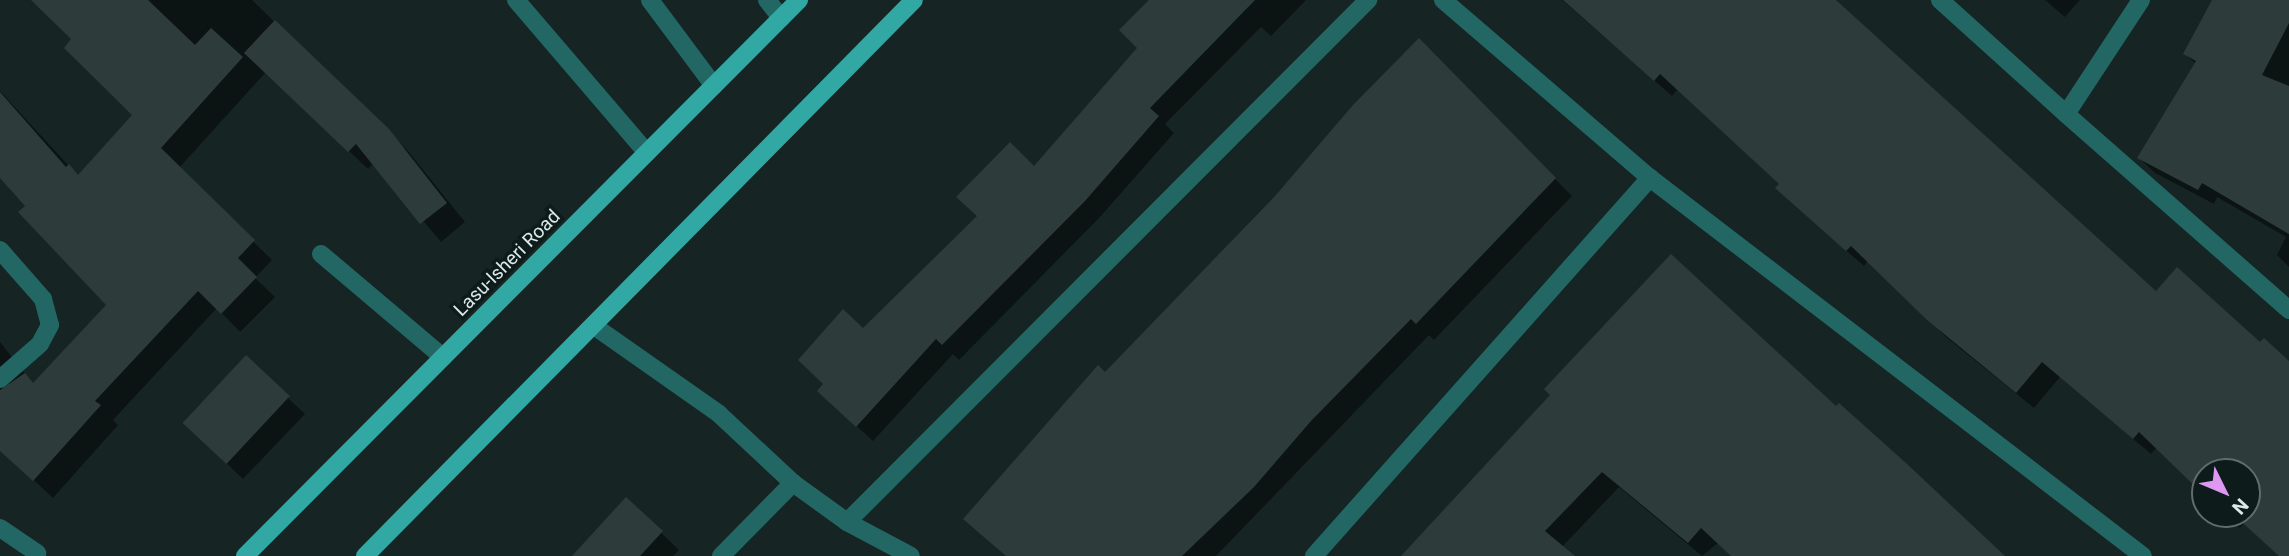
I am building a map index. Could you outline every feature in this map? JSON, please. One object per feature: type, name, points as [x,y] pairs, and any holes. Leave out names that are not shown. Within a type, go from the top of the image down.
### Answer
[{"type":"main road","name":"Lasu-Isheri Road","points":[[245,556],[799,0]]},
{"type":"main road","points":[[365,556],[914,0]]},
{"type":"street","points":[[516,0],[647,153]]},
{"type":"street","points":[[650,0],[714,86]]},
{"type":"street","points":[[767,0],[782,18]]},
{"type":"street","points":[[847,522],[1368,0]]},
{"type":"street","points":[[1443,0],[1650,178],[2143,556]]},
{"type":"street","points":[[1940,0],[2289,310]]},
{"type":"street","points":[[2066,114],[2141,0]]},
{"type":"street","points":[[1314,556],[1650,178]]},
{"type":"street","points":[[0,250],[43,299],[50,325],[40,344],[0,379]]},
{"type":"street","points":[[321,254],[443,357]]},
{"type":"street","points":[[594,326],[719,414],[793,483],[847,522],[911,556]]},
{"type":"street","points":[[721,556],[793,483]]},
{"type":"street","points":[[0,528],[37,555]]},
{"type":"building","points":[[31,0],[148,0],[195,45],[211,28],[243,57],[161,148],[255,240],[238,258],[257,277],[221,314],[198,291],[95,401],[101,405],[33,481],[0,451],[0,390],[25,373],[33,383],[106,305],[18,212],[25,206],[0,178],[0,92],[66,167],[69,164],[78,175],[132,115],[64,48],[71,39]]},
{"type":"building","points":[[1149,0],[1255,0],[1150,108],[1159,116],[1085,201],[942,345],[936,339],[856,427],[817,391],[823,384],[798,360],[843,309],[863,328],[977,216],[956,197],[1010,142],[1034,166],[1137,48],[1119,30]]},
{"type":"building","points":[[1563,0],[1836,0],[2156,291],[2177,267],[2260,342],[2264,338],[2289,361],[2289,556],[2279,556],[2248,528],[2261,528],[2261,458],[2191,458],[2191,482],[2139,432],[2133,439],[2042,362],[2016,393],[1927,320],[1851,246],[1846,251],[1775,188],[1779,184],[1660,74],[1654,81]]},
{"type":"building","points":[[2212,0],[2289,0],[2289,23],[2262,75],[2289,86],[2289,234],[2202,183],[2198,190],[2137,158],[2196,61],[2183,54]]},
{"type":"building","points":[[275,20],[389,129],[447,203],[420,224],[356,144],[348,152],[244,53]]},
{"type":"building","points":[[1419,38],[1556,178],[1416,324],[1411,319],[1311,421],[1254,487],[1182,556],[1006,556],[963,519],[1098,365],[1105,372],[1276,195],[1353,105]]},
{"type":"building","points":[[1671,254],[1836,406],[1839,403],[1907,464],[2005,556],[1731,556],[1701,528],[1688,543],[1602,472],[1545,531],[1575,556],[1401,556],[1550,395],[1544,389]]},
{"type":"building","points":[[246,355],[290,396],[226,464],[183,423]]},
{"type":"building","points":[[626,497],[663,531],[640,556],[572,556]]}]
